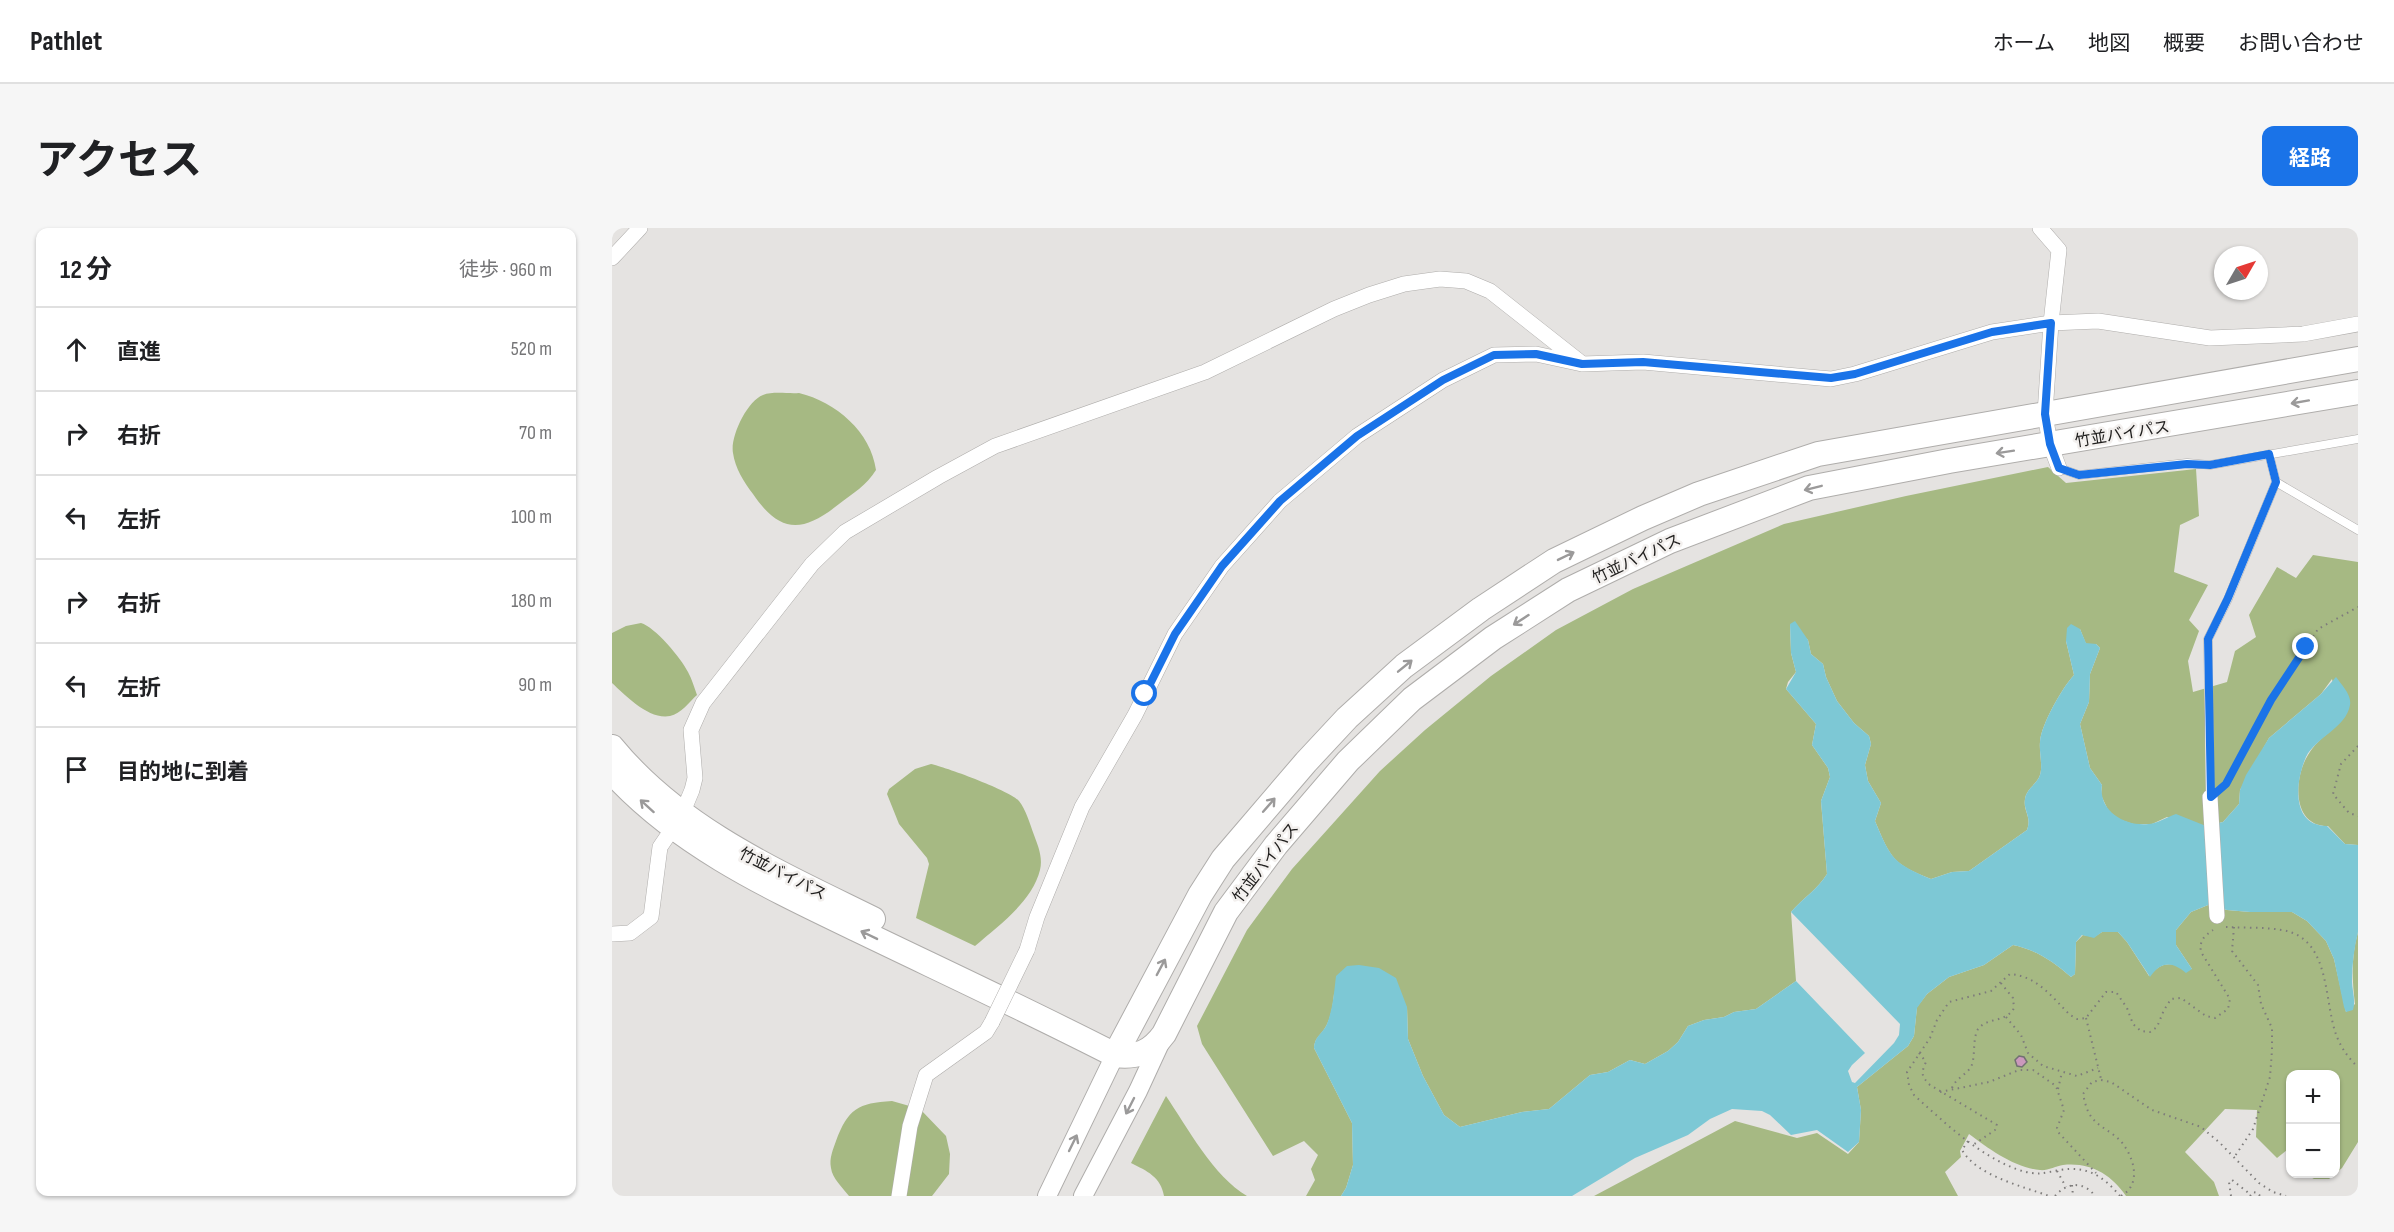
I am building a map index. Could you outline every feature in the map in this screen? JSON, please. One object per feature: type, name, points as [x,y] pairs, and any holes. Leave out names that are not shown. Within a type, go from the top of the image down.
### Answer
[{"type":"highway","name":"竹並バイパス","points":[[1119,1055],[1113,1034],[1121,1032],[1134,1018],[1200,894],[1238,841],[1347,718],[1404,666],[1481,609],[1554,561],[1699,494],[1818,454],[2358,359]]},
{"type":"highway","name":"竹並バイパス","points":[[612,747],[678,821],[735,868],[789,897],[1119,1055],[1156,1045],[1164,1034],[1226,912],[1276,844],[1348,761],[1412,699],[1493,638],[1568,590],[1670,541],[1809,489],[1949,461],[2358,392]]},
{"type":"highway","name":"竹並バイパス","points":[[612,772],[650,809],[678,821]]},
{"type":"street","points":[[612,258],[640,228]]},
{"type":"street","points":[[2040,228],[2058,250],[2045,414],[2050,444],[2059,468]]},
{"type":"street","points":[[612,934],[630,933],[651,918],[660,847],[678,821],[695,778],[691,730],[703,703],[812,564],[845,532],[938,477],[995,446],[1205,372],[1335,309],[1404,284],[1440,279],[1466,281],[1490,291],[1582,364]]},
{"type":"street","points":[[899,1196],[910,1126],[926,1075],[986,1032],[992,1022],[1027,950],[1037,917],[1082,807],[1135,715],[1175,634],[1222,566],[1280,501],[1357,436],[1443,380],[1494,355],[1536,354],[1582,364],[1643,362],[1831,378],[1855,374],[1992,332],[2051,323],[2098,321],[2210,338],[2303,334],[2358,324]]},
{"type":"street","points":[[2211,797],[2217,916]]},
{"type":"street","points":[[1047,1196],[1119,1055]]},
{"type":"street","points":[[1083,1196],[1119,1055]]},
{"type":"lane","points":[[2059,468],[2079,475],[2187,464],[2210,465],[2358,439]]},
{"type":"lane","points":[[2211,797],[2208,639],[2228,598],[2276,482],[2269,454]]},
{"type":"lane","points":[[2276,482],[2358,530]]},
{"type":"path","points":[[2211,797],[2226,784],[2271,700],[2318,629],[2358,607]]},
{"type":"path","points":[[2358,746],[2341,764],[2333,794],[2349,813],[2358,816]]},
{"type":"path","points":[[2097,1173],[2077,1170],[2039,1175],[2017,1169],[1984,1154],[1914,1095],[1907,1072],[1930,1038],[1937,1020],[1949,1002],[1992,992],[2010,974],[2034,980],[2077,1019],[2086,1018],[2106,992],[2116,992],[2127,1008],[2133,1024],[2141,1031],[2150,1032],[2157,1027],[2171,999],[2181,998],[2206,1016],[2215,1018],[2228,1009],[2230,999],[2201,952],[2200,945],[2206,934],[2220,926],[2283,930],[2298,935],[2312,948],[2322,967],[2337,1036],[2348,1057],[2358,1067]]},
{"type":"path","points":[[2234,927],[2232,951],[2258,985],[2261,1004],[2272,1028],[2270,1077],[2253,1129],[2235,1156]]},
{"type":"path","points":[[1952,1088],[1957,1079],[1970,1067],[1977,1030],[2012,1012],[2014,1001],[2000,982]]},
{"type":"path","points":[[2006,1017],[2021,1035],[2024,1046],[2034,1060],[2043,1066],[2078,1076],[2098,1068]]},
{"type":"path","points":[[2086,1018],[2101,1080]]},
{"type":"path","points":[[1919,1053],[1926,1062],[1923,1078],[1940,1092],[1997,1125],[1995,1130],[1973,1145]]},
{"type":"path","points":[[1940,1092],[1989,1082],[2010,1073],[2028,1070],[2053,1082],[2058,1089],[2064,1110],[2057,1128],[2058,1132],[2121,1196],[2131,1191],[2135,1179],[2132,1161],[2123,1144],[2094,1120],[2086,1107],[2083,1094],[2092,1082],[2101,1080],[2119,1087],[2152,1110],[2200,1127],[2235,1156],[2259,1183],[2273,1192],[2286,1196]]},
{"type":"path","points":[[2058,1089],[2062,1072]]},
{"type":"path","points":[[1968,1141],[1962,1150],[1967,1159],[1979,1168],[2049,1196]]},
{"type":"path","points":[[2057,1171],[2066,1187]]},
{"type":"path","points":[[2231,1196],[2229,1182],[2232,1180],[2250,1195],[2253,1192],[2260,1196]]},
{"type":"path","points":[[2072,1185],[2073,1196]]},
{"type":"path","points":[[2055,1196],[2072,1185],[2089,1189],[2095,1196]]},
{"type":"green space","points":[[771,393],[799,393],[826,403],[859,431],[873,456],[876,470],[859,489],[826,514],[803,524],[793,525],[773,517],[753,494],[738,469],[733,446],[741,420],[757,399]]},
{"type":"green space","points":[[2048,467],[2066,483],[2196,469],[2199,516],[2180,525],[2174,572],[2208,585],[2189,620],[2199,631],[2188,661],[2193,692],[2227,682],[2235,651],[2256,637],[2249,615],[2277,567],[2296,578],[2313,555],[2358,562],[2358,845],[2345,844],[2328,826],[2316,824],[2307,818],[2299,799],[2298,787],[2303,764],[2311,750],[2341,721],[2332,679],[2321,694],[2269,738],[2240,790],[2239,804],[2223,822],[2206,826],[2167,817],[2152,824],[2133,824],[2118,819],[2108,810],[2101,795],[2102,785],[2090,768],[2080,724],[2089,702],[2090,674],[2100,648],[2096,644],[2086,644],[2080,629],[2066,641],[2074,675],[2053,707],[2041,735],[2040,775],[2027,792],[2025,799],[2029,821],[2027,830],[1969,871],[1952,872],[1931,879],[1901,864],[1885,844],[1875,821],[1881,803],[1868,781],[1865,765],[1871,744],[1869,736],[1854,723],[1837,701],[1823,664],[1811,654],[1808,640],[1790,624],[1791,653],[1796,672],[1788,682],[1786,689],[1816,724],[1812,745],[1828,768],[1830,777],[1821,801],[1827,874],[1791,912],[1796,981],[1756,1009],[1734,1012],[1724,1017],[1704,1020],[1688,1026],[1678,1042],[1668,1051],[1645,1064],[1630,1060],[1608,1072],[1590,1075],[1549,1109],[1522,1112],[1460,1127],[1444,1115],[1423,1076],[1408,1039],[1407,1007],[1334,994],[1329,1020],[1314,1048],[1352,1123],[1353,1165],[1341,1196],[1306,1196],[1315,1180],[1311,1169],[1318,1155],[1304,1141],[1273,1156],[1202,1044],[1197,1026],[1247,930],[1292,869],[1380,771],[1425,730],[1491,676],[1556,630],[1633,589],[1784,524]]},
{"type":"green space","points":[[641,623],[653,630],[674,651],[685,666],[693,683],[697,695],[674,715],[662,716],[646,711],[612,683],[612,633],[626,626]]},
{"type":"green space","points":[[931,764],[963,774],[1019,801],[1028,817],[1040,852],[1040,870],[1030,892],[1004,921],[975,946],[916,918],[929,864],[927,858],[899,824],[887,794],[889,789],[915,769]]},
{"type":"green space","points":[[2208,905],[2227,910],[2250,912],[2292,912],[2307,921],[2326,941],[2334,959],[2346,1012],[2355,1004],[2353,968],[2358,932],[2358,1142],[2340,1170],[2340,1070],[2286,1070],[2286,1151],[2277,1158],[2256,1137],[2257,1110],[2225,1109],[2185,1152],[2214,1182],[2219,1196],[2126,1196],[2114,1181],[2099,1171],[2082,1165],[2063,1165],[2043,1170],[2021,1166],[1985,1146],[1969,1134],[1960,1151],[1961,1157],[1945,1172],[1958,1196],[1594,1196],[1735,1121],[1797,1138],[1817,1133],[1848,1154],[1859,1142],[1861,1110],[1857,1087],[1908,1046],[1914,1036],[1917,1007],[1927,994],[1949,977],[1984,965],[2013,945],[2044,957],[2071,977],[2075,974],[2076,942],[2083,935],[2094,937],[2102,932],[2118,932],[2149,976],[2159,967],[2168,964],[2192,969],[2176,945],[2176,930],[2191,912]]},
{"type":"green space","points":[[1166,1096],[1212,1164],[1235,1188],[1247,1196],[1164,1196],[1156,1179],[1131,1163]]},
{"type":"green space","points":[[892,1101],[920,1109],[946,1136],[950,1154],[949,1174],[932,1196],[849,1196],[832,1172],[831,1157],[840,1130],[850,1115],[863,1106]]},
{"type":"water","points":[[1795,621],[1808,640],[1811,654],[1823,664],[1837,701],[1854,723],[1869,736],[1871,744],[1865,765],[1868,781],[1881,803],[1875,821],[1885,844],[1901,864],[1931,879],[1952,872],[1969,871],[2027,830],[2029,821],[2025,799],[2027,792],[2040,775],[2041,735],[2053,707],[2074,675],[2066,641],[2067,628],[2071,624],[2080,629],[2086,643],[2096,644],[2100,648],[2090,674],[2089,702],[2080,724],[2090,768],[2102,785],[2104,802],[2109,810],[2131,823],[2152,823],[2176,814],[2206,826],[2223,822],[2239,804],[2240,790],[2246,775],[2269,738],[2321,694],[2336,677],[2348,694],[2350,705],[2343,720],[2306,757],[2298,790],[2302,811],[2307,819],[2315,824],[2327,826],[2345,844],[2358,845],[2358,932],[2352,969],[2353,1010],[2346,1012],[2344,1007],[2334,959],[2326,941],[2307,921],[2292,912],[2250,912],[2227,910],[2208,905],[2191,912],[2176,930],[2176,945],[2192,969],[2186,973],[2176,966],[2167,965],[2158,968],[2150,977],[2118,932],[2102,932],[2094,938],[2082,935],[2076,942],[2075,974],[2071,977],[2044,957],[2013,945],[1984,965],[1949,977],[1927,994],[1917,1008],[1914,1036],[1908,1046],[1857,1087],[1861,1110],[1859,1142],[1848,1152],[1817,1130],[1791,1135],[1770,1115],[1762,1111],[1732,1109],[1710,1119],[1688,1135],[1635,1158],[1572,1196],[1341,1196],[1353,1165],[1352,1123],[1314,1048],[1329,1018],[1336,976],[1347,966],[1379,968],[1396,978],[1407,1007],[1408,1039],[1423,1076],[1444,1115],[1460,1127],[1522,1112],[1549,1109],[1590,1075],[1608,1072],[1630,1060],[1645,1064],[1668,1051],[1678,1042],[1688,1026],[1704,1020],[1724,1017],[1734,1012],[1756,1009],[1796,981],[1865,1053],[1848,1071],[1852,1082],[1855,1083],[1894,1043],[1899,1035],[1900,1024],[1791,912],[1827,874],[1821,801],[1830,777],[1828,768],[1812,745],[1816,724],[1786,689],[1796,672],[1791,653],[1790,624]]},
{"type":"building","points":[[2019,1056],[2024,1057],[2027,1062],[2022,1067],[2017,1066],[2015,1060]]},
{"type":"route","points":[[1145,694],[1175,634],[1222,566],[1280,501],[1357,436],[1443,380],[1494,355],[1536,354],[1582,364],[1643,362],[1831,378],[1855,374],[1992,332],[2051,323],[2045,414],[2050,444],[2059,468],[2079,475],[2187,464],[2210,465],[2269,454],[2276,482],[2228,598],[2208,639],[2211,797],[2226,784],[2271,700],[2306,647]]}]
